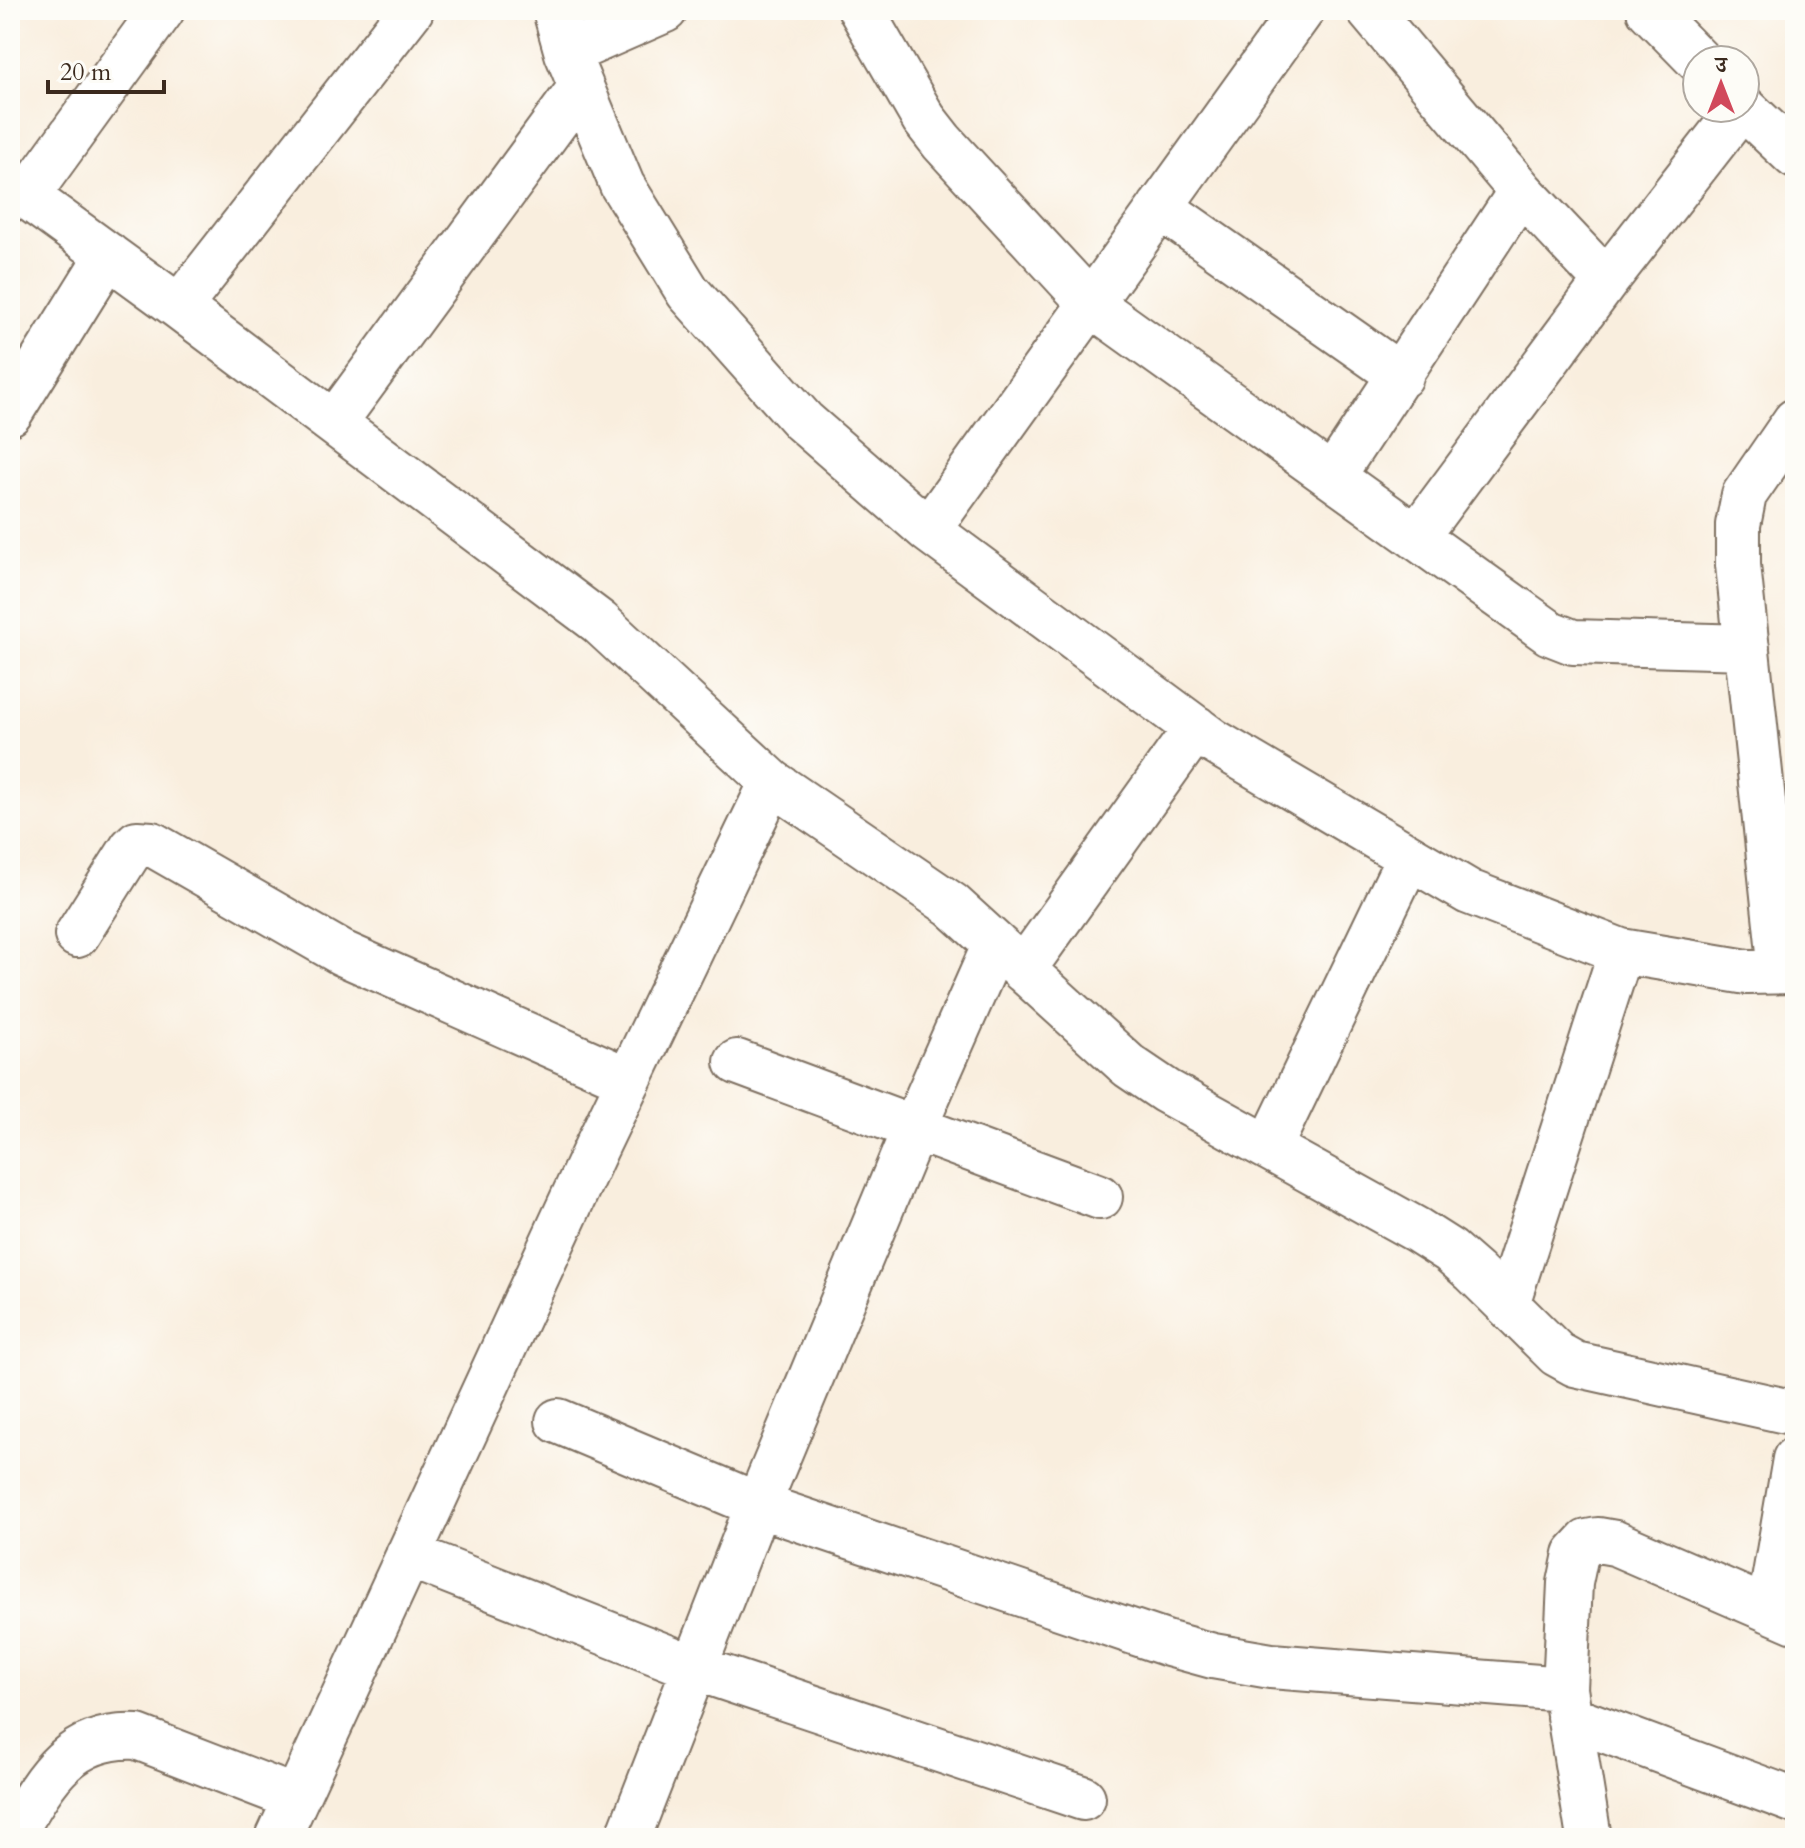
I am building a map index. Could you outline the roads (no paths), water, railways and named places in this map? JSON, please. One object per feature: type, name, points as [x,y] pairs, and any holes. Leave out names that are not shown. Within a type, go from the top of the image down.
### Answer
[{"type":"street","points":[[162,10],[18,190],[599,622],[772,782],[952,905],[1129,1066],[1166,1091],[1450,1251],[1557,1354],[1575,1364],[1795,1413]]},
{"type":"street","points":[[179,307],[411,10]]},
{"type":"street","points":[[555,10],[574,70],[622,185],[688,292],[803,421],[928,530],[1196,728],[1469,892],[1621,951],[1747,972],[1788,971],[1747,647],[1738,565],[1738,525],[1744,495],[1795,421]]},
{"type":"street","points":[[334,423],[574,70],[665,10]]},
{"type":"street","points":[[861,10],[924,119],[1091,304],[1561,639],[1573,642],[1747,647]]},
{"type":"street","points":[[1369,10],[1521,191],[1606,281]]},
{"type":"street","points":[[1649,10],[1682,44]]},
{"type":"street","points":[[928,530],[1160,207],[1293,14]]},
{"type":"street","points":[[1416,537],[1606,281],[1730,124]]},
{"type":"street","points":[[1760,124],[1795,156]]},
{"type":"street","points":[[1333,476],[1521,191]]},
{"type":"street","points":[[1160,207],[1401,376]]},
{"type":"street","points":[[10,413],[108,255]]},
{"type":"street","points":[[628,1838],[758,1505],[915,1127],[1009,957],[1196,728]]},
{"type":"street","points":[[278,1838],[629,1080],[772,782]]},
{"type":"street","points":[[77,935],[132,848],[137,843],[152,844],[342,953],[629,1080]]},
{"type":"street","points":[[1269,1148],[1409,857]]},
{"type":"street","points":[[1507,1304],[1621,951]]},
{"type":"street","points":[[737,1062],[1100,1197]]},
{"type":"street","points":[[558,1421],[758,1505],[1169,1644],[1213,1656],[1271,1666],[1567,1703],[1795,1801]]},
{"type":"street","points":[[1589,1838],[1567,1703],[1570,1583],[1576,1554],[1587,1542],[1615,1543],[1782,1615],[1795,1459]]},
{"type":"street","points":[[408,1555],[695,1668],[1083,1798]]},
{"type":"street","points":[[14,1825],[47,1778],[86,1745],[116,1736],[137,1737],[295,1798]]}]
